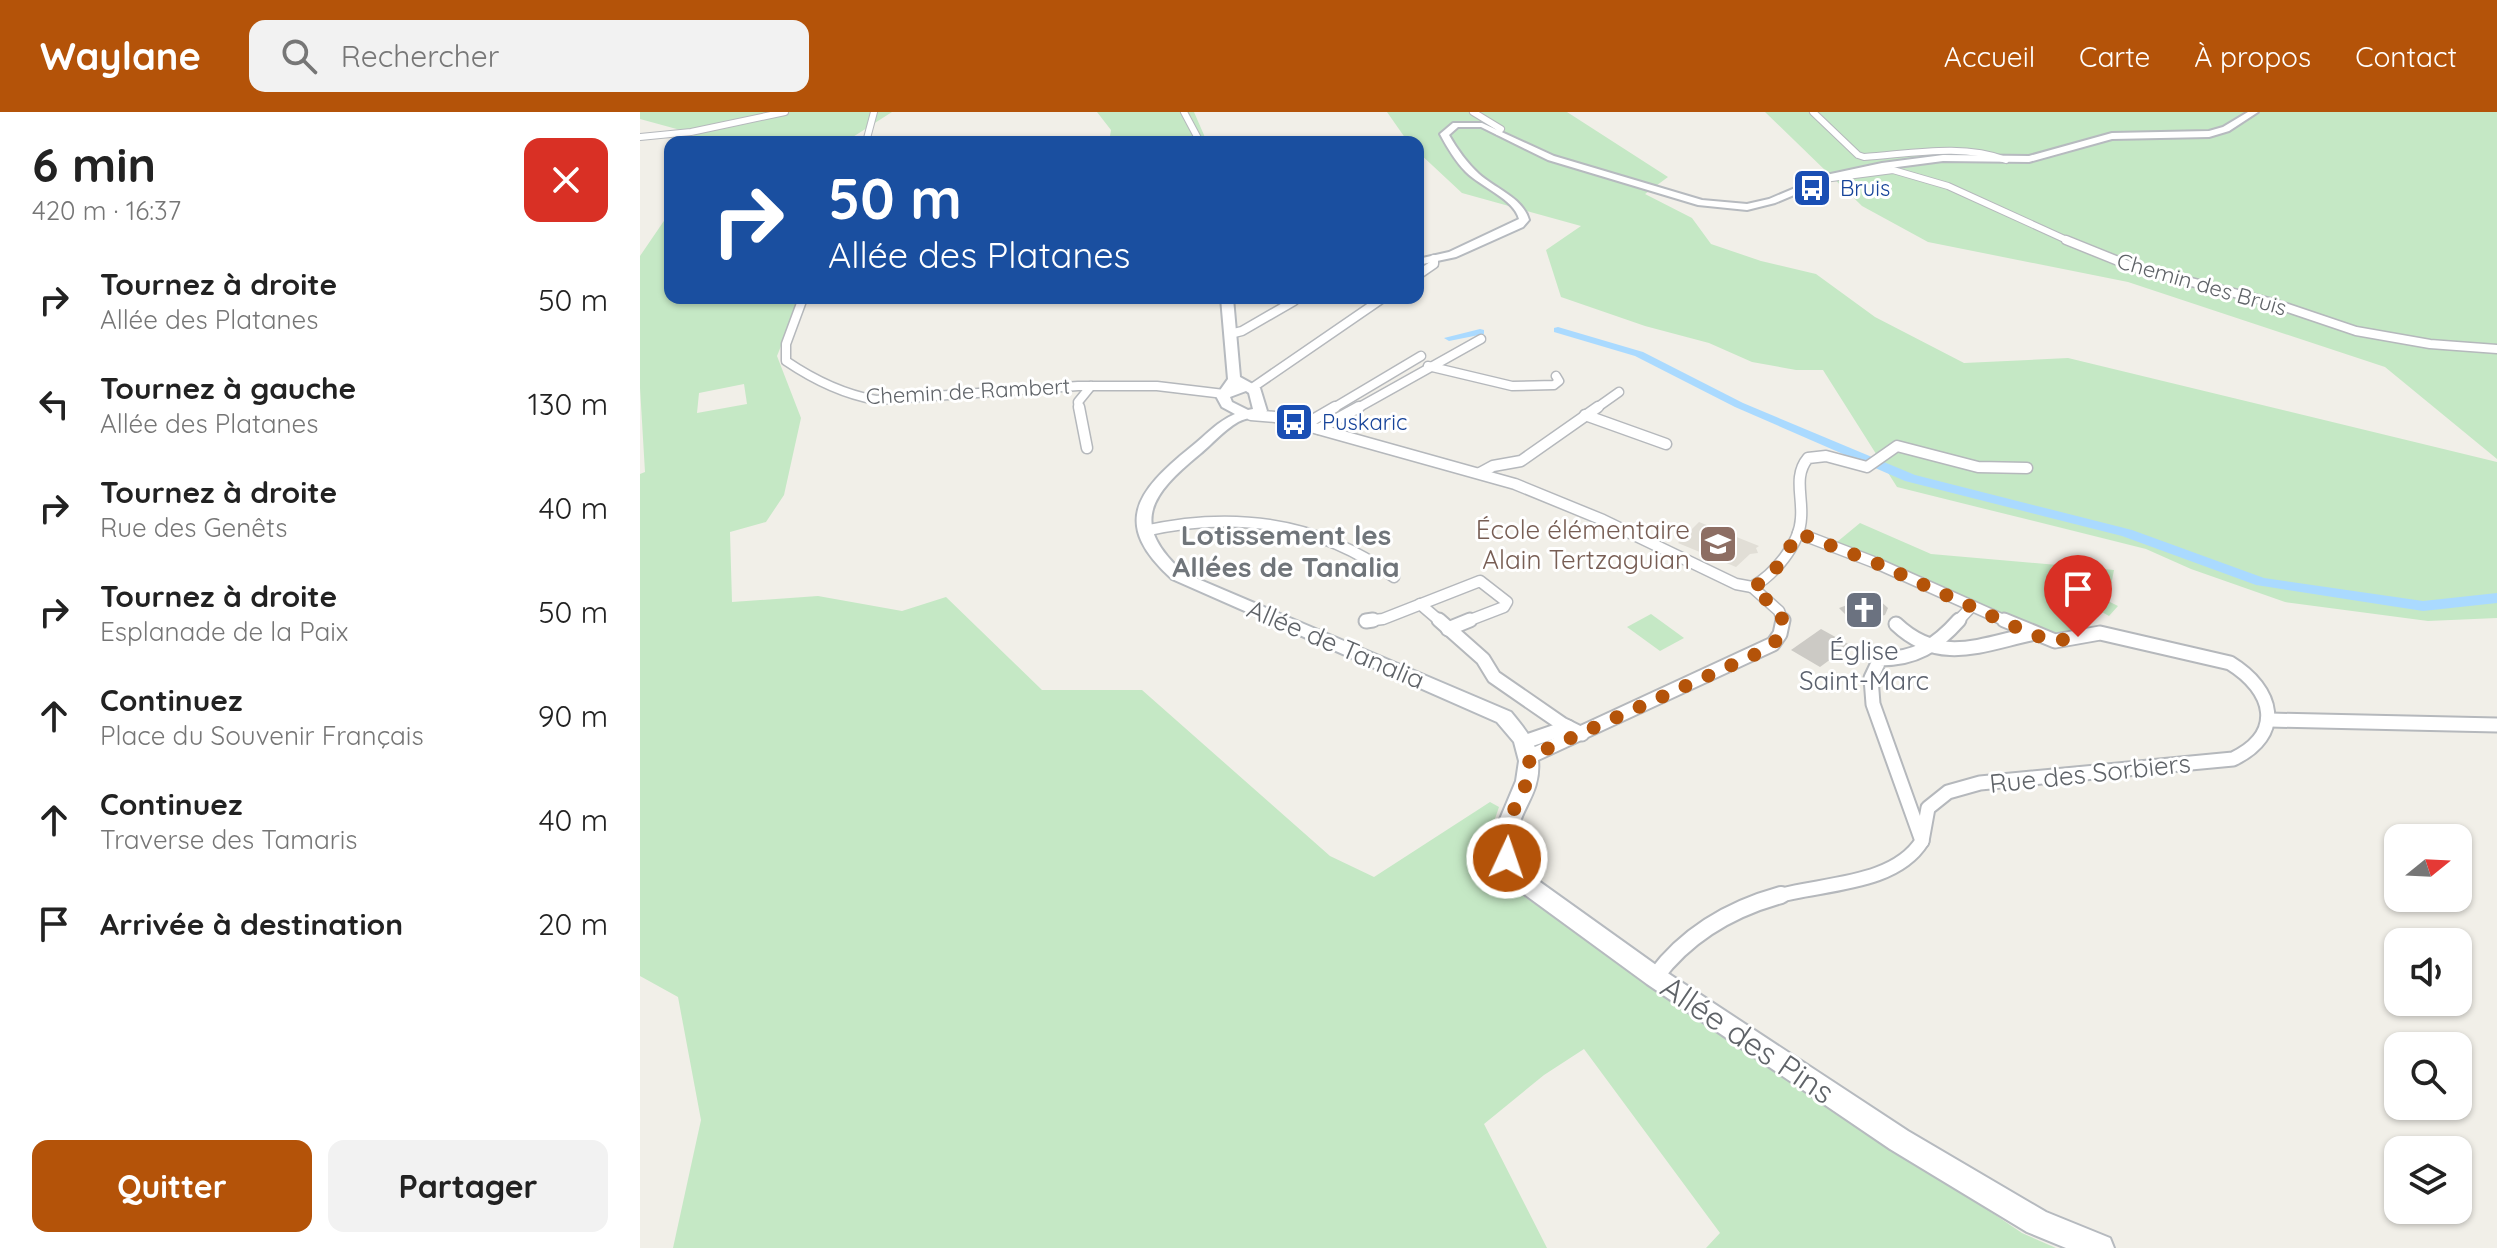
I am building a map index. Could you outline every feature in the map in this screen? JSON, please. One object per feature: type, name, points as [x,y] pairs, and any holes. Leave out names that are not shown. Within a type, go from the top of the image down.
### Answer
[{"type":"street","points":[[640,137],[691,132],[785,112]]},
{"type":"street","points":[[868,136],[874,112]]},
{"type":"street","points":[[1184,112],[1197,136]]},
{"type":"street","points":[[1813,112],[1858,155],[1864,157],[1970,153],[1997,154],[2006,160]]},
{"type":"street","points":[[1473,118],[1514,143],[1551,158],[1716,206],[1760,205],[1824,179],[1927,159],[2042,157],[2112,136],[2209,134],[2226,129],[2254,112]]},
{"type":"street","points":[[1473,118],[1485,119]]},
{"type":"street","points":[[1424,261],[1478,244],[1524,220],[1521,209],[1477,180],[1444,134],[1473,118],[1485,119],[1501,129],[1498,132]]},
{"type":"street","name":"Chemin des Bruis","points":[[1824,179],[1893,170],[1948,186],[2133,267],[2273,303],[2356,331],[2430,344],[2497,349]]},
{"type":"street","points":[[1424,271],[1434,264],[1434,259]]},
{"type":"street","name":"Chemin de Rambert","points":[[801,304],[786,344],[786,361],[830,388],[853,397],[876,400],[1024,387],[1157,386],[1229,398]]},
{"type":"street","points":[[1228,304],[1229,398]]},
{"type":"street","points":[[1230,334],[1242,331],[1289,304]]},
{"type":"street","points":[[1374,304],[1249,388],[1229,398],[1164,476],[1145,510],[1144,531],[1200,519],[1251,520],[1330,542],[1379,566],[1394,577]]},
{"type":"street","points":[[1319,429],[1481,339]]},
{"type":"street","points":[[1304,425],[1421,356]]},
{"type":"street","points":[[1428,366],[1512,386],[1554,385],[1559,381],[1556,376]]},
{"type":"street","points":[[1087,448],[1078,402],[1091,386]]},
{"type":"street","points":[[1249,388],[1253,412]]},
{"type":"street","points":[[1480,473],[1493,466],[1521,461],[1619,392]]},
{"type":"street","points":[[1229,398],[1253,412],[1480,473],[1538,493],[1736,584],[1752,587],[1770,600],[1783,618],[1783,631],[1773,644],[1582,734],[1526,750]]},
{"type":"street","points":[[1585,415],[1666,444]]},
{"type":"street","points":[[1752,587],[1760,583],[1784,558],[1798,533],[1803,507],[1798,474],[1804,460],[1826,456],[1874,464],[1897,446],[1978,467],[2027,468]]},
{"type":"street","name":"Allée de Tanalia","points":[[1144,531],[1153,554],[1178,576],[1483,706],[1513,725],[1526,750]]},
{"type":"street","points":[[1798,533],[1957,599],[2031,634],[2055,641],[2100,633],[2230,663],[2239,668],[2260,692],[2270,720],[2497,725]]},
{"type":"street","points":[[1366,621],[1383,619],[1480,581],[1507,602],[1506,606],[1448,629]]},
{"type":"street","points":[[1420,604],[1483,659],[1494,677],[1582,734]]},
{"type":"street","points":[[1932,648],[1972,606]]},
{"type":"street","points":[[1896,624],[1908,635],[1932,648]]},
{"type":"street","points":[[1655,977],[1670,956],[1695,936],[1742,907],[1872,873],[1910,859],[1922,841],[1873,704],[1871,678],[1880,659],[1900,660],[1932,648],[1958,648],[2031,634]]},
{"type":"street","name":"Rue des Sorbiers","points":[[1922,841],[1928,808],[1948,792],[1980,783],[2233,759],[2254,750],[2268,732],[2270,720]]},
{"type":"street","points":[[1526,750],[1568,727]]},
{"type":"street","name":"Allée des Pins","points":[[1526,750],[1530,770],[1504,832],[1507,858],[1514,872],[1655,977],[1899,1140],[2037,1222],[2100,1248]]},
{"type":"shaded area","name":"École élémentaire Alain Tertzaguian","points":[[1699,522],[1759,546],[1756,548],[1758,553],[1750,554],[1736,567],[1678,543]]},
{"type":"green space","points":[[640,112],[892,112],[854,136],[693,136],[695,134],[640,119]]},
{"type":"green space","points":[[1097,112],[1194,112],[1204,136],[1110,136],[1111,130]]},
{"type":"green space","points":[[1387,112],[1567,112],[1668,177],[1645,194],[1692,218],[1711,244],[1761,261],[1816,274],[1875,317],[1964,363],[2068,358],[2497,462],[2497,618],[2428,621],[2285,602],[2191,569],[2146,549],[1897,487],[1823,370],[1796,370],[1752,362],[1709,343],[1645,326],[1561,297],[1546,250],[1581,226],[1462,193],[1424,158],[1424,136],[1404,136]]},
{"type":"green space","points":[[1765,112],[2497,112],[2497,459],[2385,367],[2128,282],[1928,242],[1862,206]]},
{"type":"green space","points":[[664,221],[664,304],[798,304],[777,356],[801,418],[784,495],[766,522],[730,532],[732,602],[818,596],[902,611],[946,597],[1042,690],[1142,690],[1330,856],[1374,877],[1490,802],[1499,807],[1487,842],[1504,883],[2022,1233],[2056,1248],[1706,1248],[1720,1233],[1584,1049],[1544,1075],[1484,1124],[1547,1248],[673,1248],[701,1120],[678,997],[640,976],[640,474],[645,472],[640,388],[640,256]],"holes":[[[744,384],[747,404],[697,413],[699,393]]]},
{"type":"green space","points":[[1860,523],[1931,554],[2114,570],[2108,601],[2118,606],[2109,616],[2100,611],[2072,633],[2055,637],[1837,542]]},
{"type":"green space","points":[[1651,614],[1684,638],[1660,651],[1627,627]]},
{"type":"building","name":"Église Saint-Marc","points":[[1869,597],[1874,601],[1878,599],[1888,608],[1885,615],[1853,622],[1839,608]]},
{"type":"building","points":[[1821,629],[1850,645],[1820,667],[1791,650]]},
{"type":"waterway","points":[[1558,330],[1639,354],[1739,405],[1910,478],[2127,533],[2261,582],[2423,606],[2497,598]]},
{"type":"waterway","points":[[1449,338],[1480,332]]},
{"type":"place","name":"Bruis","points":[[1812,188]]},
{"type":"place","name":"Puskaric","points":[[1294,422]]},
{"type":"place","name":"École élémentaire Alain Tertzaguian","points":[[1718,544]]},
{"type":"place","name":"Église Saint-Marc","points":[[1864,610]]},
{"type":"district","name":"Lotissement les Allées de Tanalia","points":[[1286,550]]},
{"type":"route","points":[[1507,858],[1504,832],[1526,784],[1530,770],[1529,757],[1765,650],[1778,639],[1783,631],[1783,618],[1778,608],[1752,587],[1760,583],[1784,558],[1798,533],[1876,563],[2031,634],[2055,641],[2078,637]]}]
